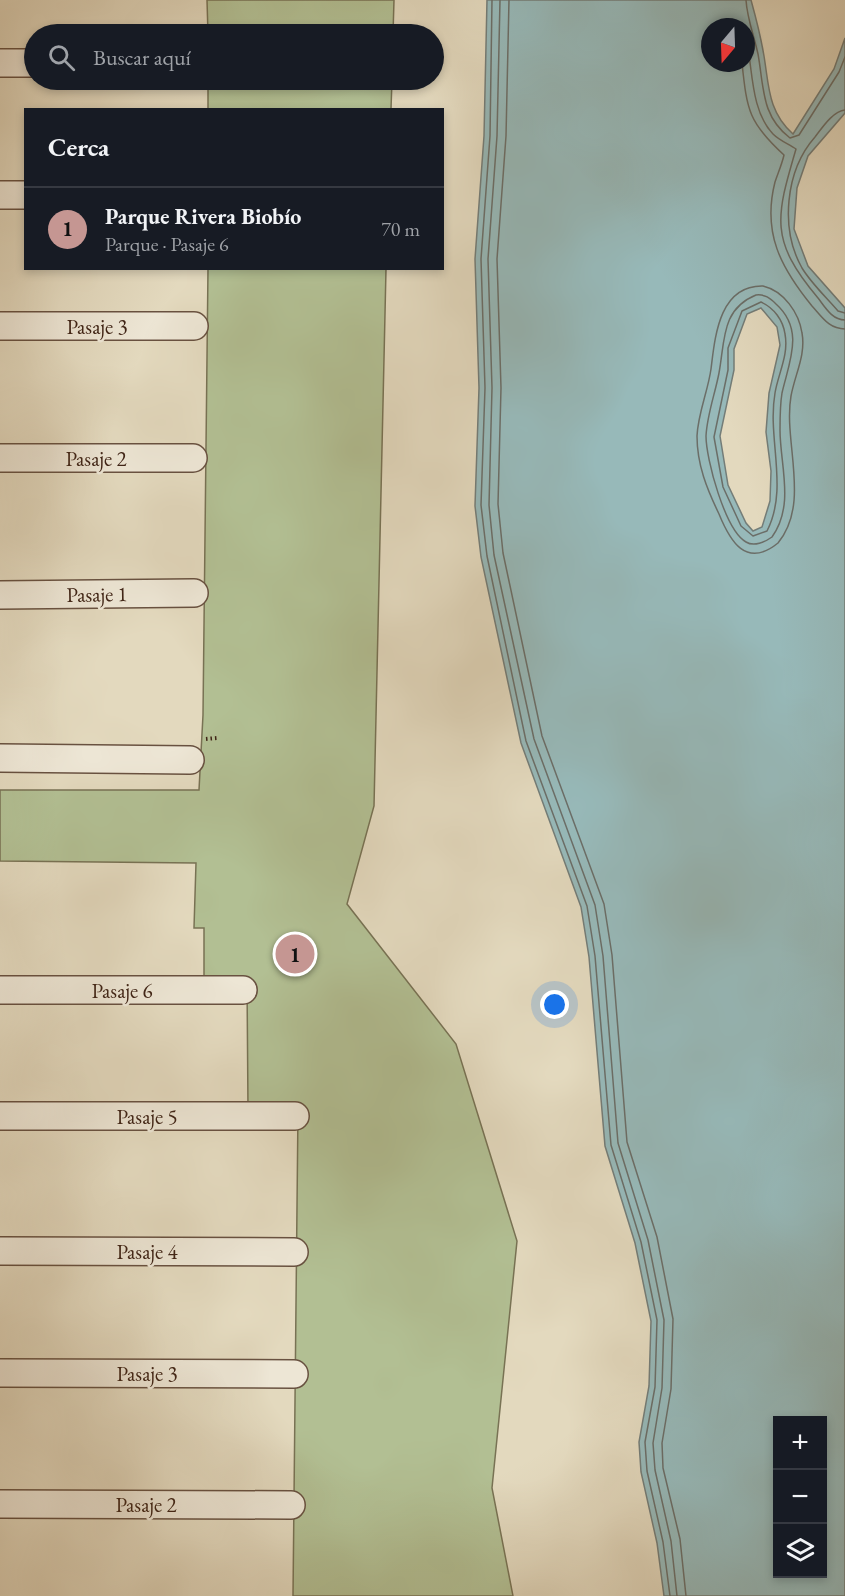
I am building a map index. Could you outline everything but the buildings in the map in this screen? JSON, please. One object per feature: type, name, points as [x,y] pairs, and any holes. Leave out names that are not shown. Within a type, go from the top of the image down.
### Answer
[{"type":"street","points":[[0,63],[24,63]]},
{"type":"street","points":[[0,195],[24,195]]},
{"type":"street","name":"Pasaje 3","points":[[0,326],[194,326]]},
{"type":"street","name":"Pasaje 2","points":[[0,458],[193,458]]},
{"type":"street","name":"Pasaje 1","points":[[0,595],[194,593]]},
{"type":"street","points":[[0,758],[190,760]]},
{"type":"street","name":"Pasaje 6","points":[[0,990],[243,990]]},
{"type":"street","name":"Pasaje 5","points":[[0,1116],[295,1116]]},
{"type":"street","name":"Pasaje 4","points":[[0,1251],[294,1252]]},
{"type":"street","name":"Pasaje 3","points":[[0,1373],[294,1374]]},
{"type":"street","name":"Pasaje 2","points":[[0,1504],[291,1505]]},
{"type":"green space","points":[[207,0],[394,0],[393,24],[208,24]]},
{"type":"green space","points":[[208,90],[392,90],[391,108],[208,108]]},
{"type":"green space","points":[[208,270],[386,270],[374,806],[347,904],[456,1044],[517,1241],[492,1488],[513,1596],[293,1596],[298,1110],[248,1109],[247,980],[204,981],[204,928],[194,928],[196,863],[0,861],[0,790],[199,790],[203,715]]},
{"type":"water","points":[[487,0],[751,0],[761,42],[774,108],[793,134],[834,69],[845,38],[845,113],[808,156],[797,188],[794,229],[808,266],[845,308],[845,1596],[664,1596],[657,1543],[641,1472],[639,1442],[649,1386],[651,1321],[635,1243],[605,1146],[589,957],[581,907],[521,743],[481,557],[475,506],[479,388],[475,259],[484,136]],"holes":[[[761,308],[777,327],[780,345],[769,393],[766,432],[771,471],[770,501],[762,527],[753,531],[746,523],[728,485],[720,436],[734,370],[734,349],[747,314]]]},
{"type":"place","name":"Parque Rivera Biobío","points":[[295,954]]}]
